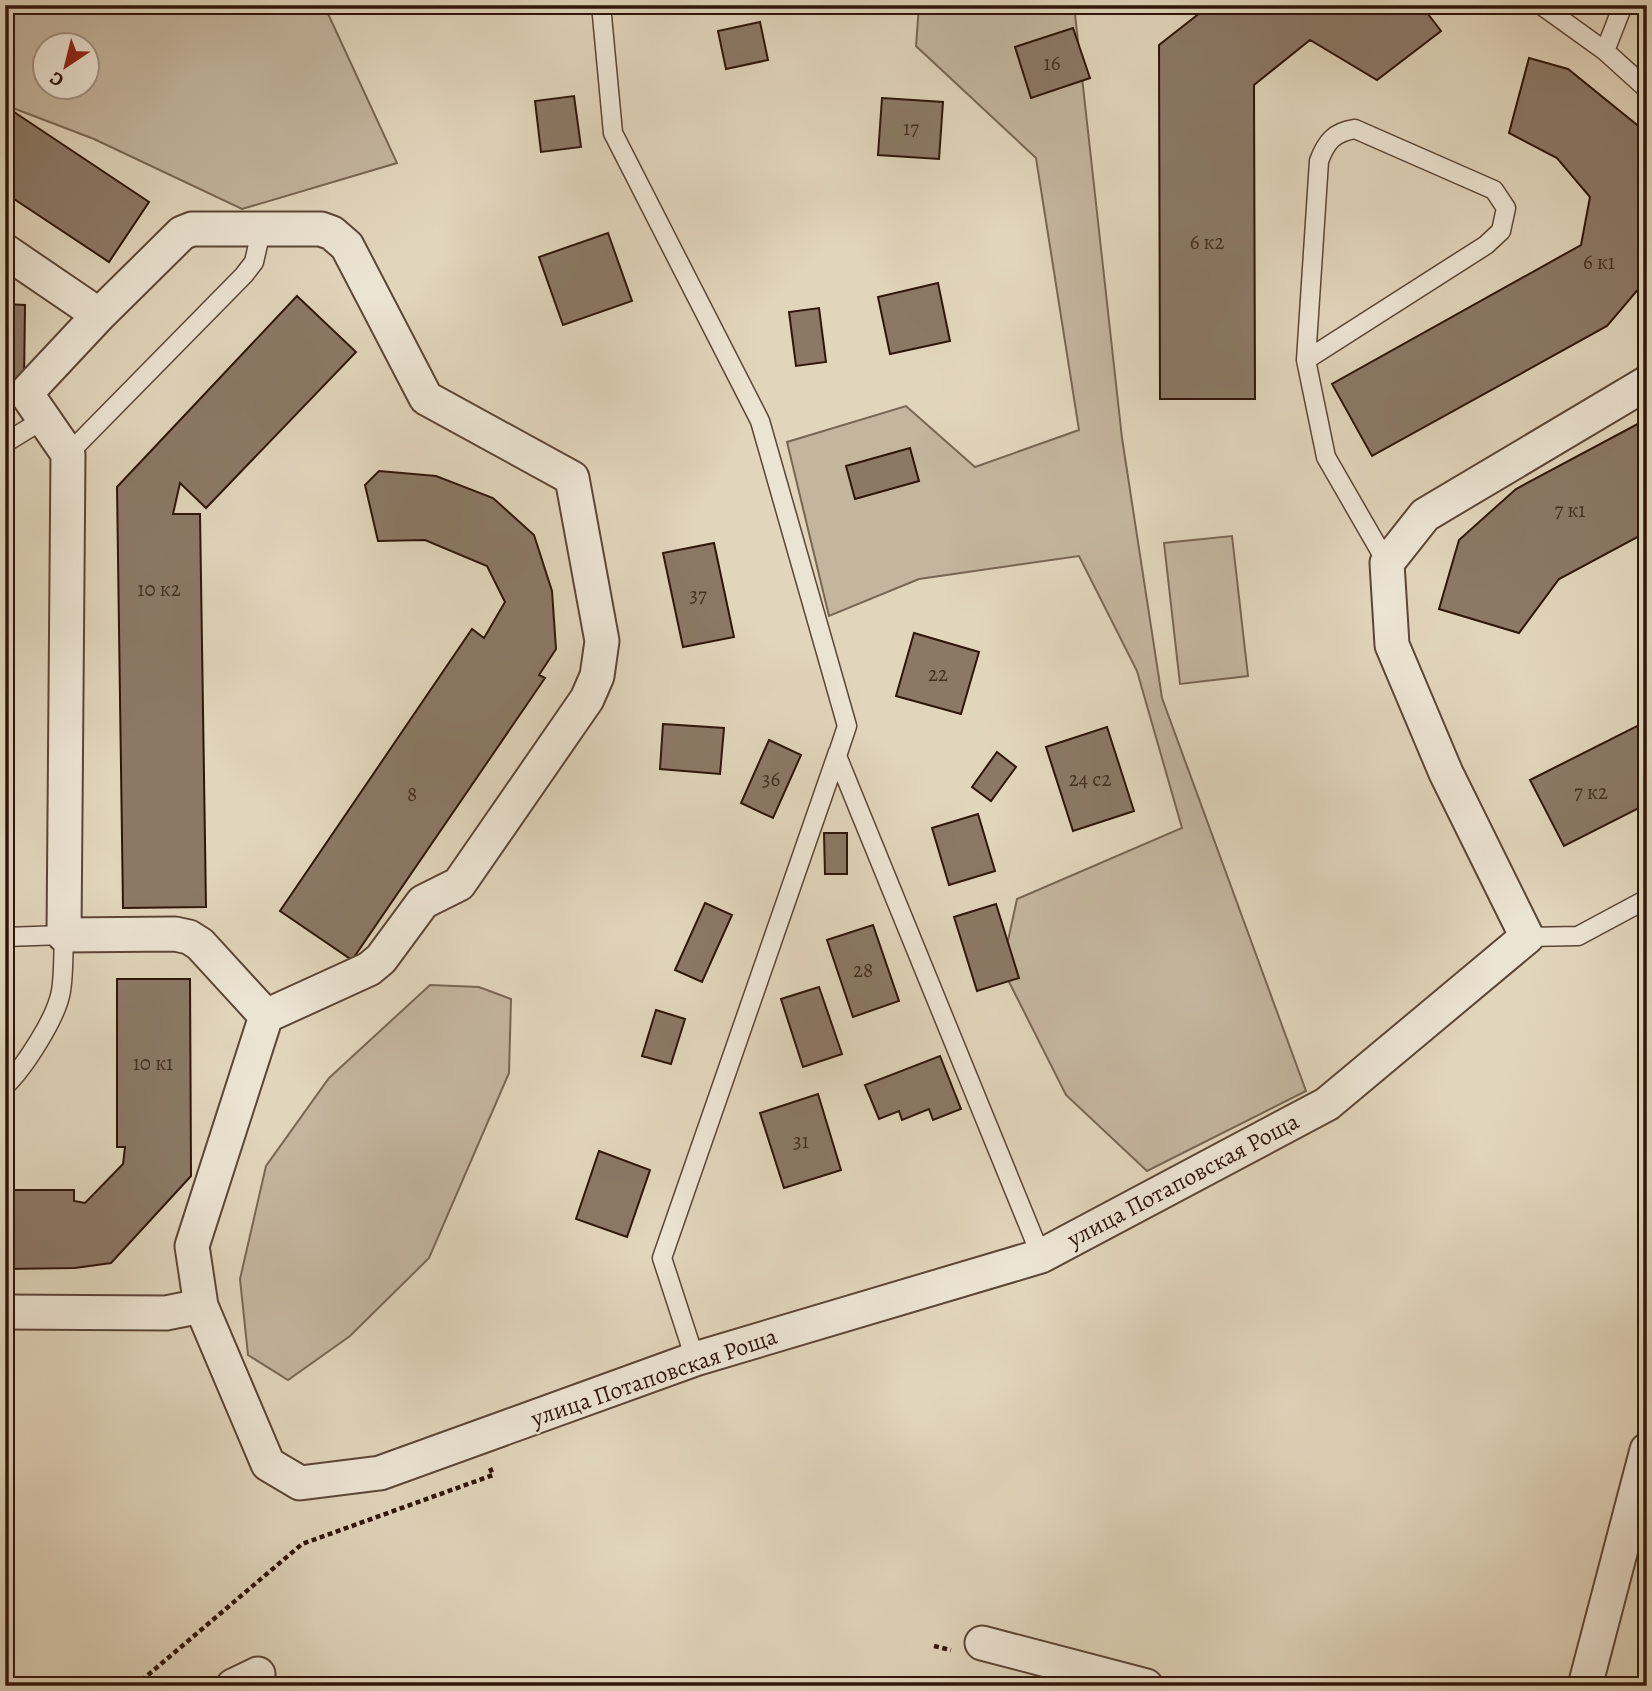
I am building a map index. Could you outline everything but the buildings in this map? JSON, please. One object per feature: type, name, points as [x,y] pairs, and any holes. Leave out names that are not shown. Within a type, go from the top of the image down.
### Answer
[{"type":"street","points":[[192,229],[321,229],[341,239],[426,398],[572,478],[602,641],[597,676],[587,699],[459,884],[423,902],[380,959],[369,969],[266,1016],[200,944],[189,937],[175,934],[64,935],[68,454],[26,393],[99,315],[182,233],[192,229]]},
{"type":"street","points":[[5,251],[99,315]]},
{"type":"street","points":[[1527,937],[1446,773],[1392,645],[1387,562],[1425,515],[1647,383]]},
{"type":"street","name":"улица Потаповская Роща","points":[[266,1016],[192,1246],[201,1306],[268,1464],[300,1483],[380,1473],[695,1359],[1041,1256],[1327,1104],[1527,937]]},
{"type":"street","points":[[5,1312],[166,1313],[201,1306]]},
{"type":"street","points":[[1585,1686],[1647,1450]]},
{"type":"street","points":[[982,1643],[1146,1686]]},
{"type":"lane","points":[[601,5],[613,133],[761,421],[847,726],[837,756],[1041,1256]]},
{"type":"lane","points":[[1541,5],[1605,51],[1647,89]]},
{"type":"lane","points":[[1605,51],[1623,5]]},
{"type":"lane","points":[[1306,360],[1486,245],[1501,232],[1506,208],[1494,190],[1355,129],[1340,131],[1326,143],[1319,161],[1306,360],[1326,457],[1387,562]]},
{"type":"lane","points":[[68,454],[244,275],[254,262],[262,227]]},
{"type":"lane","points":[[5,443],[44,419]]},
{"type":"lane","points":[[695,1359],[662,1258],[847,726]]},
{"type":"lane","points":[[1527,937],[1578,936],[1647,899]]},
{"type":"lane","points":[[5,937],[64,935],[61,992],[57,1003],[27,1059],[5,1087]]},
{"type":"path","points":[[135,1686],[302,1544],[493,1475],[475,1438]]},
{"type":"shaded area","points":[[5,5],[324,5],[397,163],[242,209],[94,139],[5,105]]},
{"type":"shaded area","points":[[919,5],[1074,5],[1122,438],[1162,698],[1306,1091],[1147,1171],[1066,1095],[1002,968],[1017,899],[1182,828],[1137,671],[1079,556],[919,579],[829,616],[787,442],[906,406],[975,467],[1079,430],[1036,158],[916,46]]},
{"type":"shaded area","points":[[1232,536],[1248,676],[1180,684],[1164,543]]},
{"type":"shaded area","points":[[430,985],[479,987],[511,999],[509,1073],[429,1258],[350,1336],[288,1380],[248,1355],[240,1279],[266,1166],[329,1078]]}]
